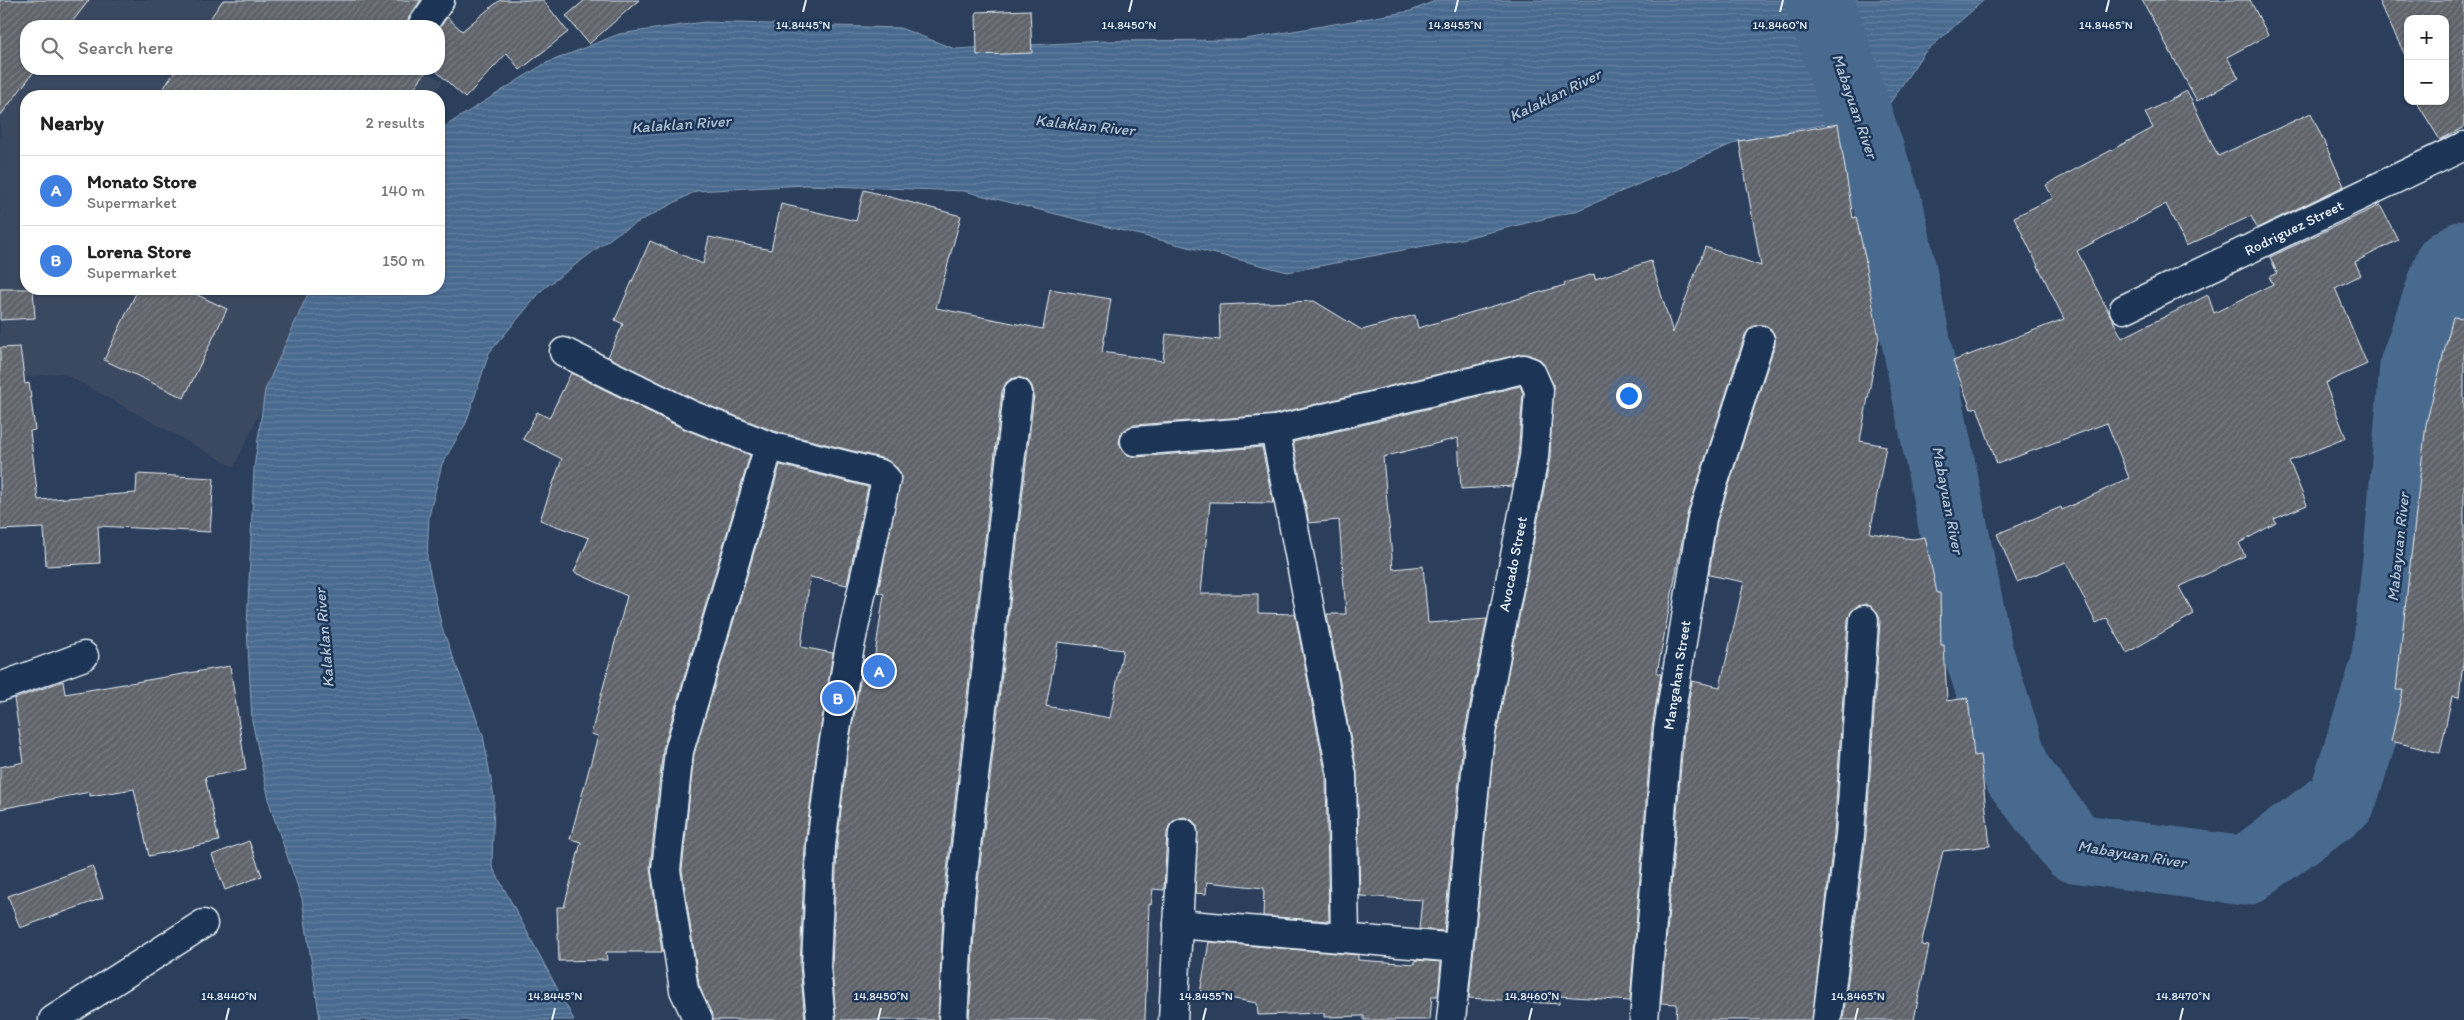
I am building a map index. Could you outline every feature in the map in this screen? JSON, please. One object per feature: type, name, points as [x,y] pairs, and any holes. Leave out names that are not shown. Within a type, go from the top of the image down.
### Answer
[{"type":"street","points":[[426,20],[440,0]]},
{"type":"street","name":"Rodriguez Street","points":[[2124,309],[2464,146]]},
{"type":"street","name":"Mangahan Street","points":[[1644,1020],[1668,729],[1702,518],[1760,340]]},
{"type":"street","points":[[564,352],[691,415],[769,446],[881,474],[886,478],[849,651],[832,753],[821,846],[816,967],[821,1020]]},
{"type":"street","name":"Avocado Street","points":[[1275,430],[1523,369],[1531,372],[1536,379],[1539,390],[1534,457],[1479,744],[1451,1020]]},
{"type":"street","points":[[953,1020],[960,899],[1018,393]]},
{"type":"street","points":[[1135,440],[1275,430],[1342,775],[1345,938]]},
{"type":"street","points":[[698,1020],[684,990],[666,870],[679,751],[769,446]]},
{"type":"street","points":[[1827,1020],[1850,835],[1864,620]]},
{"type":"street","points":[[0,687],[84,656]]},
{"type":"street","points":[[1173,1020],[1183,833]]},
{"type":"street","points":[[53,1020],[203,924]]},
{"type":"street","points":[[1178,924],[1458,948]]},
{"type":"shaded area","points":[[0,0],[299,0],[335,20],[20,20],[20,75],[432,75],[443,81],[436,90],[20,90],[20,295],[315,295],[234,467],[63,373],[0,380]]},
{"type":"water","name":"Kalaklan River","points":[[1437,0],[1984,0],[1923,54],[1883,113],[1739,141],[1576,211],[1461,239],[1288,272],[964,191],[806,185],[696,191],[618,233],[543,289],[489,353],[466,423],[442,464],[429,516],[427,559],[442,628],[483,735],[494,797],[492,866],[574,1020],[320,1020],[302,899],[271,809],[252,721],[247,627],[254,468],[265,390],[307,295],[445,295],[445,126],[544,64],[619,34],[704,22],[900,28],[955,49],[1105,41],[1240,40],[1411,11]]},
{"type":"building","points":[[0,0],[89,0],[74,20],[20,20],[20,75],[31,75],[0,116]]},
{"type":"building","points":[[223,0],[421,0],[408,20],[209,20]]},
{"type":"building","points":[[500,0],[543,0],[568,32],[520,70],[507,53],[465,98],[440,75],[445,75],[445,20],[447,17],[462,31]]},
{"type":"building","points":[[585,0],[639,0],[589,44],[566,16]]},
{"type":"building","points":[[2142,0],[2250,0],[2268,35],[2227,57],[2239,78],[2197,101]]},
{"type":"building","points":[[2378,0],[2464,0],[2464,127],[2440,140],[2418,105],[2449,105],[2449,15],[2404,15],[2404,53]]},
{"type":"building","points":[[1030,10],[1032,53],[977,55],[976,12]]},
{"type":"building","points":[[173,75],[424,75],[412,90],[162,90]]},
{"type":"building","points":[[2187,91],[2218,156],[2311,113],[2344,186],[2257,228],[2251,216],[2186,246],[2166,204],[2077,251],[2122,338],[2208,295],[2214,313],[2273,284],[2269,277],[2277,273],[2270,257],[2380,205],[2398,240],[2355,262],[2361,275],[2335,288],[2367,364],[2325,383],[2346,438],[2289,461],[2307,505],[2274,519],[2276,523],[2239,543],[2245,556],[2179,587],[2194,614],[2127,653],[2107,618],[2096,623],[2066,562],[2017,582],[1997,534],[2061,507],[2062,510],[2129,478],[2107,423],[1997,464],[1977,407],[1971,409],[1953,361],[2064,319],[2014,217],[2053,198],[2046,185],[2153,128],[2145,113]]},
{"type":"building","points":[[1838,124],[1853,218],[1856,217],[1866,262],[1879,338],[1860,441],[1886,446],[1870,533],[1913,539],[1925,537],[1937,593],[1940,593],[1941,645],[1944,645],[1947,701],[1968,698],[1974,756],[1980,755],[1990,846],[1943,851],[1921,945],[1929,946],[1914,1020],[1843,1020],[1866,836],[1880,621],[1878,613],[1866,604],[1857,606],[1851,612],[1848,619],[1834,834],[1812,1020],[1676,1020],[1677,1004],[1661,1003],[1684,731],[1692,681],[1720,687],[1744,582],[1709,575],[1717,522],[1775,344],[1775,336],[1771,329],[1765,325],[1757,325],[1750,328],[1745,335],[1687,515],[1657,673],[1661,674],[1652,728],[1630,1001],[1560,996],[1559,1004],[1469,998],[1494,745],[1550,458],[1553,384],[1541,360],[1528,354],[1520,354],[1272,415],[1134,425],[1127,428],[1121,434],[1119,442],[1122,449],[1128,455],[1136,457],[1262,447],[1273,503],[1210,502],[1201,594],[1258,594],[1258,613],[1295,614],[1326,777],[1329,921],[1263,916],[1264,888],[1207,882],[1206,894],[1195,893],[1197,826],[1192,820],[1184,817],[1176,819],[1170,824],[1167,832],[1164,890],[1153,889],[1151,905],[1149,904],[1145,1020],[969,1020],[976,900],[1034,395],[1032,386],[1027,380],[1019,377],[1011,379],[1006,383],[1002,391],[944,897],[938,1020],[836,1020],[832,967],[837,847],[847,755],[864,659],[874,661],[884,594],[878,592],[901,475],[897,468],[885,459],[774,431],[697,401],[608,357],[623,324],[615,320],[650,241],[703,264],[709,237],[771,250],[781,204],[856,221],[864,190],[961,216],[936,308],[1043,329],[1050,289],[1111,299],[1102,352],[1163,361],[1166,334],[1220,340],[1219,305],[1314,301],[1362,330],[1415,315],[1418,328],[1565,285],[1564,283],[1594,274],[1595,279],[1651,261],[1673,333],[1705,247],[1761,266],[1739,141]],"holes":[[[1058,642],[1123,650],[1110,718],[1046,706]]]},
{"type":"building","points":[[0,289],[20,289],[20,295],[33,295],[35,318],[0,320]]},
{"type":"building","points":[[135,295],[198,295],[227,309],[184,398],[104,360]]},
{"type":"building","points":[[2453,317],[2464,318],[2464,655],[2459,697],[2452,696],[2440,753],[2391,741],[2403,690],[2396,690],[2426,424]]},
{"type":"building","points":[[20,347],[25,384],[29,383],[35,430],[30,431],[38,500],[136,493],[137,474],[214,478],[210,532],[98,526],[100,563],[46,566],[44,528],[0,530],[0,348]]},
{"type":"building","points":[[571,373],[684,429],[750,455],[663,749],[650,868],[662,952],[606,952],[607,960],[559,961],[557,907],[564,907],[581,842],[570,839],[598,736],[591,734],[627,596],[574,572],[589,538],[540,520],[562,459],[523,439],[537,412],[549,418]]},
{"type":"building","points":[[1520,386],[1523,393],[1518,455],[1513,486],[1461,489],[1458,438],[1383,457],[1393,569],[1423,566],[1428,623],[1487,619],[1463,741],[1444,931],[1419,929],[1422,900],[1360,896],[1357,772],[1327,614],[1346,614],[1339,520],[1309,523],[1293,442]]},
{"type":"building","points":[[780,465],[868,487],[847,585],[810,577],[801,647],[833,653],[817,750],[805,845],[800,966],[805,1020],[713,1020],[699,985],[682,870],[694,754]]},
{"type":"building","points":[[230,666],[246,770],[205,777],[219,841],[149,856],[134,789],[90,796],[90,792],[0,809],[0,767],[24,762],[14,699],[63,681],[65,694]]},
{"type":"building","points":[[249,841],[262,876],[225,890],[212,855]]},
{"type":"building","points":[[92,866],[103,898],[20,928],[8,896]]},
{"type":"building","points":[[1209,942],[1358,955],[1358,960],[1415,964],[1415,960],[1441,962],[1438,996],[1432,996],[1430,1020],[1364,1020],[1364,1016],[1324,1017],[1324,1013],[1258,1015],[1257,1003],[1200,993]]},
{"type":"waterway","name":"Mabayuan River","points":[[1819,0],[1890,211],[1978,651],[2017,773],[2074,848],[2245,871],[2342,800],[2385,666],[2399,542],[2414,366],[2449,264],[2464,255]]},
{"type":"place","name":"Monato Store","points":[[879,671]]},
{"type":"place","name":"Lorena Store","points":[[838,698]]}]
